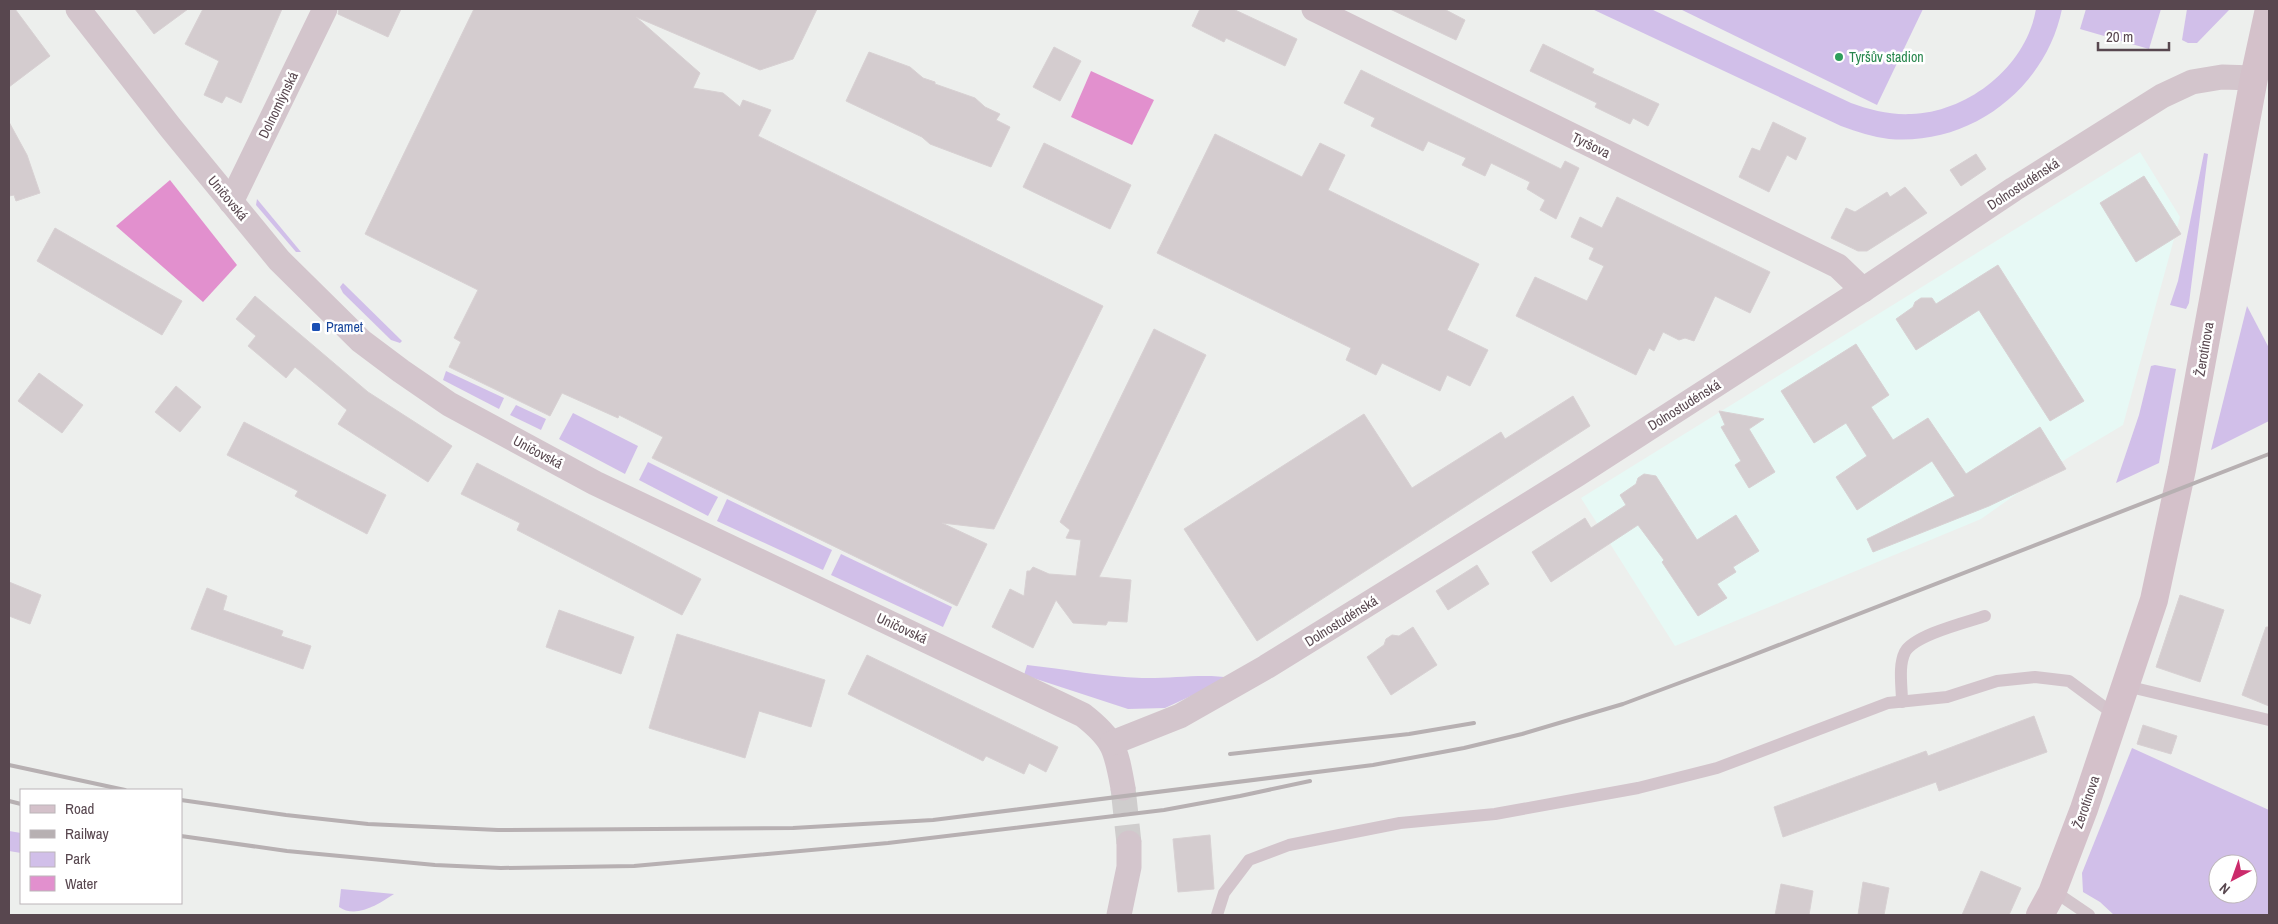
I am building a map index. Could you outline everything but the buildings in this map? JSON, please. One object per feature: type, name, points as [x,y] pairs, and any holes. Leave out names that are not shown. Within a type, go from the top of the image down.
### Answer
[{"type":"street","name":"Uničovská","points":[[78,9],[231,202],[292,274],[361,341],[449,404],[595,482],[1064,704],[1100,728],[1112,743]]},
{"type":"street","name":"Dolnomlýnská","points":[[231,202],[325,9]]},
{"type":"street","name":"Tyršova","points":[[1314,9],[1838,266],[1862,290]]},
{"type":"street","name":"Žerotínova","points":[[2046,904],[2084,809],[2154,600],[2163,564],[2254,78],[2269,9]]},
{"type":"street","name":"Dolnostudénská","points":[[1112,743],[1180,716],[1266,668],[1576,475],[2162,96],[2192,82],[2222,77],[2254,78]]},
{"type":"street","points":[[1112,743],[1123,788]]},
{"type":"street","points":[[1119,915],[1129,867],[1129,843]]},
{"type":"lane","points":[[1902,702],[1901,673],[1905,651],[1920,639],[1985,616]]},
{"type":"lane","points":[[1216,915],[1224,893],[1249,860],[1289,846],[1400,823],[1495,814],[1638,788],[1717,768],[1879,707],[1902,702],[1947,697],[1997,681],[2035,677],[2069,681],[2115,715]]},
{"type":"lane","points":[[2126,686],[2269,720]]},
{"type":"lane","points":[[2046,904],[2061,896],[2089,915]]},
{"type":"shaded area","points":[[2140,152],[2180,217],[2123,425],[2066,459],[1981,519],[1675,646],[1581,498]]},
{"type":"green space","points":[[1592,9],[1651,9],[1851,103],[1880,112],[1911,114],[1953,105],[1973,95],[2007,67],[2020,50],[2030,30],[2036,9],[2062,9],[2053,38],[2040,64],[2022,87],[2000,106],[1976,122],[1948,133],[1919,139],[1889,139],[1841,126]]},
{"type":"green space","name":"Tyršův stadion","points":[[1680,9],[1923,9],[1877,105]]},
{"type":"green space","points":[[2086,9],[2161,9],[2149,49],[2080,29]]},
{"type":"green space","points":[[2187,9],[2230,9],[2197,43],[2188,43],[2182,40]]},
{"type":"green space","points":[[2204,153],[2208,154],[2189,303],[2186,309],[2170,305],[2178,281]]},
{"type":"green space","points":[[257,199],[301,252],[296,252],[256,205]]},
{"type":"green space","points":[[343,283],[402,341],[400,343],[391,340],[343,293],[340,287]]},
{"type":"green space","points":[[2247,306],[2269,348],[2269,421],[2211,450]]},
{"type":"green space","points":[[2151,366],[2176,369],[2159,463],[2116,483],[2139,415]]},
{"type":"green space","points":[[446,371],[504,398],[499,409],[443,380]]},
{"type":"green space","points":[[516,405],[546,419],[541,430],[510,415]]},
{"type":"green space","points":[[573,413],[638,446],[625,474],[559,439]]},
{"type":"green space","points":[[648,462],[718,497],[708,516],[639,480]]},
{"type":"green space","points":[[727,499],[832,550],[823,570],[717,521]]},
{"type":"green space","points":[[841,554],[952,607],[943,627],[831,575]]},
{"type":"green space","points":[[1027,665],[1127,677],[1210,676],[1230,678],[1165,708],[1128,709],[1024,675]]},
{"type":"green space","points":[[2132,748],[2269,810],[2269,915],[2114,915],[2100,902],[2083,892],[2082,873]]},
{"type":"green space","points":[[9,831],[20,833],[20,853],[9,851]]},
{"type":"green space","points":[[341,889],[394,894],[367,909],[353,911],[339,907]]},
{"type":"water","points":[[1091,71],[1154,100],[1132,145],[1071,117]]},
{"type":"water","points":[[170,180],[237,265],[203,302],[116,226]]},
{"type":"tunnel","points":[[1123,788],[1129,843]]},
{"type":"railway","points":[[182,800],[286,815],[368,824],[498,830],[793,828],[933,820],[1373,765],[1464,748],[1522,734],[1623,704],[2269,454]]},
{"type":"railway","points":[[1230,754],[1409,734],[1474,723]]},
{"type":"railway","points":[[9,765],[120,789]]},
{"type":"railway","points":[[182,836],[287,851],[435,865],[501,868],[634,866],[888,843],[1164,810],[1310,781]]},
{"type":"railway","points":[[9,801],[20,804]]},
{"type":"place","name":"Tyršův stadion","points":[[1839,57]]},
{"type":"place","name":"Pramet","points":[[316,327]]}]
